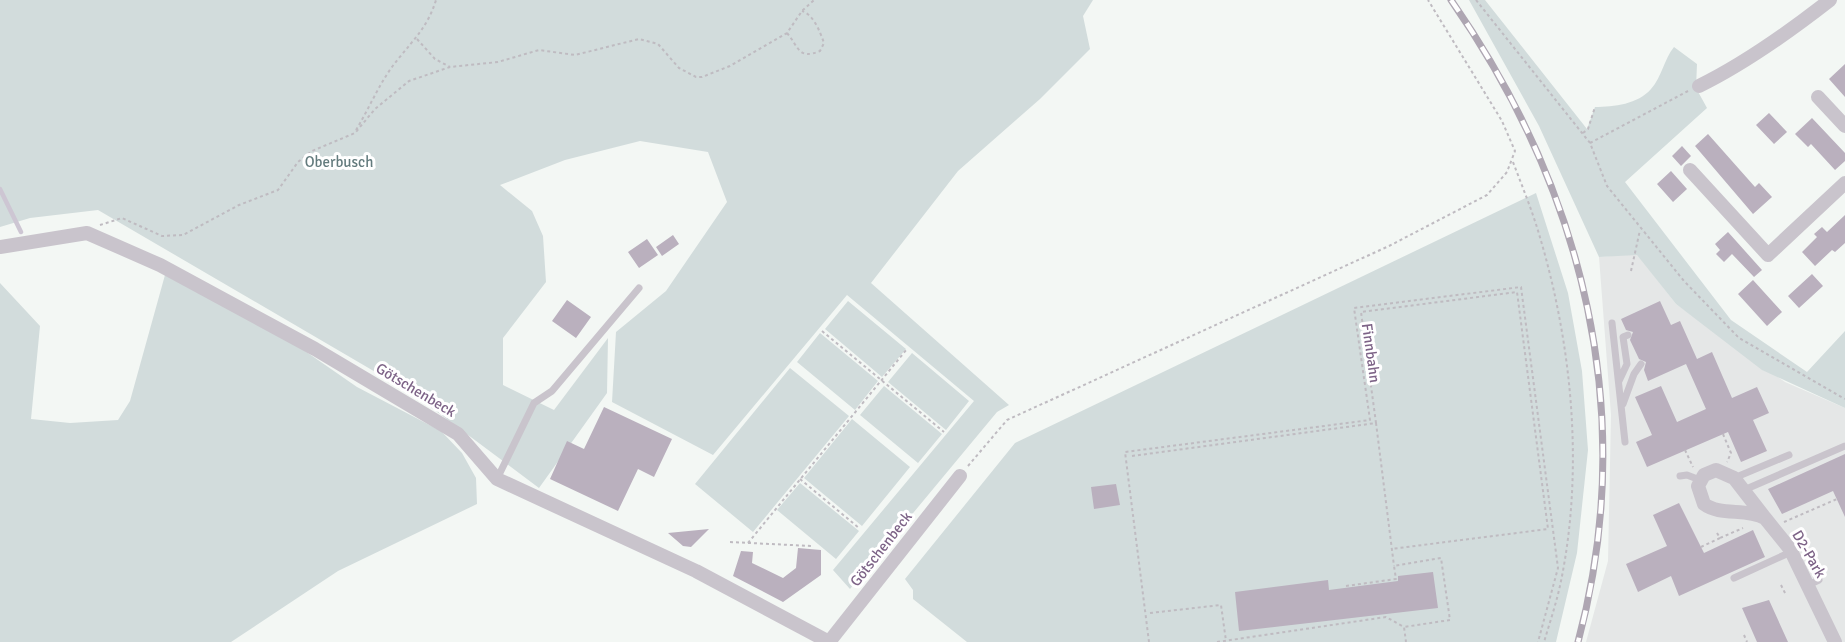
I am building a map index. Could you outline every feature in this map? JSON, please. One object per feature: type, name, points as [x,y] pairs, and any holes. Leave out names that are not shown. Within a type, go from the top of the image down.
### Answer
[{"type":"street","points":[[1699,86],[1728,72],[1830,0]]},
{"type":"street","points":[[1818,97],[1845,126]]},
{"type":"street","points":[[1690,170],[1768,255],[1845,183]]},
{"type":"street","points":[[0,247],[87,233]]},
{"type":"street","name":"Götschenbeck","points":[[87,233],[160,265],[315,349],[458,434],[497,479],[696,571],[829,642],[960,476]]},
{"type":"street","points":[[1728,474],[1710,472],[1700,480],[1698,486],[1700,499],[1709,508],[1753,512],[1769,522]]},
{"type":"street","name":"D2-Park","points":[[1728,474],[1794,549],[1835,642]]},
{"type":"lane","points":[[497,479],[534,403],[552,391],[639,288]]},
{"type":"lane","points":[[1612,323],[1625,442]]},
{"type":"lane","points":[[1618,382],[1627,364],[1623,337],[1628,335]]},
{"type":"lane","points":[[1622,412],[1634,374],[1641,364]]},
{"type":"lane","points":[[1744,490],[1845,446]]},
{"type":"lane","points":[[1728,474],[1789,455]]},
{"type":"lane","points":[[1680,476],[1687,475],[1700,480]]},
{"type":"lane","points":[[1734,578],[1794,549]]},
{"type":"path","points":[[355,133],[398,58],[417,39],[432,13],[436,0]]},
{"type":"path","points":[[87,233],[96,226],[123,218],[162,237],[183,235],[239,205],[278,190],[298,162],[312,151],[355,133],[366,123],[375,109],[409,81],[450,67],[498,62],[539,50],[575,55],[639,39],[658,44],[680,68],[696,77],[702,77],[730,66],[787,33],[802,11],[814,0]]},
{"type":"path","points":[[960,476],[1007,420],[1389,246],[1487,195],[1513,162],[1515,151],[1502,121],[1428,0]]},
{"type":"path","points":[[1476,0],[1590,143],[1607,186],[1640,229],[1739,338],[1845,399]]},
{"type":"path","points":[[787,33],[802,53],[810,55],[820,51],[824,44],[820,33],[815,23],[802,11]]},
{"type":"path","points":[[417,39],[435,59],[450,67]]},
{"type":"path","points":[[1590,143],[1699,86]]},
{"type":"path","points":[[1582,134],[1588,129],[1595,107]]},
{"type":"path","points":[[1513,162],[1539,234],[1560,318],[1571,413],[1570,516],[1561,581],[1544,642]]},
{"type":"path","points":[[1631,271],[1640,229]]},
{"type":"path","name":"Finnbahn","points":[[1149,642],[1125,452],[1370,420],[1354,308],[1521,287],[1558,567],[1538,642]]},
{"type":"path","points":[[1346,586],[1396,579],[1391,549],[1361,312],[1517,292],[1548,529],[1391,549]]},
{"type":"path","points":[[822,331],[944,432]]},
{"type":"path","points":[[748,543],[907,350]]},
{"type":"path","points":[[1131,456],[1376,423]]},
{"type":"path","points":[[1723,434],[1731,453],[1728,474]]},
{"type":"path","points":[[801,479],[860,528]]},
{"type":"path","points":[[1701,547],[1720,538],[1837,500]]},
{"type":"path","points":[[1717,533],[1720,538]]},
{"type":"path","points":[[730,542],[811,546]]},
{"type":"path","points":[[1217,642],[1386,617],[1404,627],[1450,620],[1441,558],[1394,566]]},
{"type":"path","points":[[1781,585],[1786,595]]},
{"type":"path","points":[[1150,613],[1221,605],[1226,641]]},
{"type":"path","points":[[1404,627],[1406,642]]},
{"type":"path","points":[[1744,635],[1747,642]]},
{"type":"shaded area","points":[[1637,254],[1676,304],[1785,382],[1845,408],[1845,642],[1586,642],[1608,561],[1611,415],[1599,257]]},
{"type":"green space","name":"Oberbusch","points":[[0,0],[1093,0],[1083,16],[1090,49],[1040,99],[958,171],[871,283],[1009,405],[997,412],[850,589],[833,570],[974,401],[847,295],[713,455],[612,402],[616,332],[666,291],[727,202],[708,152],[640,141],[565,160],[500,185],[532,211],[543,236],[546,282],[503,338],[503,385],[554,410],[608,338],[607,393],[539,488],[413,394],[98,210],[30,218],[0,227]]},
{"type":"green space","points":[[1469,0],[1485,0],[1587,129],[1595,107],[1625,104],[1646,94],[1655,84],[1674,47],[1697,64],[1696,88],[1707,108],[1625,182],[1731,320],[1807,372],[1845,331],[1845,408],[1762,370],[1676,304],[1637,255],[1599,257],[1539,126]]},
{"type":"green space","points":[[1536,193],[1568,293],[1582,371],[1588,450],[1577,553],[1556,642],[967,642],[913,599],[913,590],[905,579],[1015,443]]},
{"type":"green space","points":[[165,275],[279,333],[357,387],[441,431],[462,453],[476,478],[477,504],[338,571],[231,642],[0,642],[0,283],[40,326],[31,419],[70,423],[118,420],[130,401]]},
{"type":"green space","points":[[848,301],[906,349],[882,377],[825,329]]},
{"type":"green space","points":[[820,333],[878,381],[855,410],[797,362]]},
{"type":"green space","points":[[912,353],[969,401],[946,430],[888,382]]},
{"type":"green space","points":[[790,368],[849,416],[753,532],[695,484]]},
{"type":"green space","points":[[884,386],[942,434],[918,463],[860,415]]},
{"type":"green space","points":[[852,419],[910,467],[862,526],[804,478]]},
{"type":"green space","points":[[800,483],[859,531],[836,559],[777,510]]},
{"type":"building","points":[[1845,64],[1845,97],[1829,79]]},
{"type":"building","points":[[1769,113],[1787,132],[1774,144],[1756,125]]},
{"type":"building","points":[[1812,118],[1845,153],[1845,161],[1835,170],[1811,144],[1808,147],[1795,134]]},
{"type":"building","points":[[1708,134],[1755,187],[1759,183],[1772,197],[1753,214],[1695,146]]},
{"type":"building","points":[[1682,146],[1691,156],[1681,166],[1672,156]]},
{"type":"building","points":[[1671,171],[1687,189],[1673,202],[1657,184]]},
{"type":"building","points":[[1845,215],[1845,243],[1835,252],[1832,250],[1815,266],[1802,252],[1817,237],[1814,234],[1822,227],[1827,232]]},
{"type":"building","points":[[1728,232],[1762,270],[1754,277],[1732,254],[1724,262],[1716,254],[1720,250],[1715,244]]},
{"type":"building","points":[[673,235],[679,244],[662,256],[656,247]]},
{"type":"building","points":[[647,239],[658,255],[639,268],[628,252]]},
{"type":"building","points":[[1812,274],[1823,286],[1799,308],[1788,296]]},
{"type":"building","points":[[1753,280],[1782,312],[1767,326],[1738,294]]},
{"type":"building","points":[[567,300],[591,317],[576,338],[552,321]]},
{"type":"building","points":[[1660,301],[1671,325],[1680,321],[1697,359],[1712,352],[1732,398],[1757,387],[1769,413],[1753,420],[1767,451],[1741,462],[1728,432],[1647,467],[1636,442],[1652,435],[1635,397],[1661,386],[1677,422],[1706,409],[1686,364],[1648,381],[1644,370],[1646,362],[1639,359],[1630,340],[1633,332],[1626,330],[1621,319]]},
{"type":"building","points":[[604,407],[672,439],[654,477],[638,469],[618,511],[550,479],[567,441],[584,449]]},
{"type":"building","points":[[1845,454],[1845,517],[1833,491],[1782,514],[1768,489]]},
{"type":"building","points":[[1116,484],[1120,505],[1094,509],[1091,487]]},
{"type":"building","points":[[1679,503],[1704,553],[1753,530],[1765,557],[1679,596],[1671,576],[1638,592],[1626,564],[1667,546],[1653,515]]},
{"type":"building","points":[[709,529],[691,547],[683,546],[668,533]]},
{"type":"building","points":[[798,548],[821,550],[821,575],[783,602],[733,576],[741,551],[753,552],[752,563],[783,578],[796,568]]},
{"type":"building","points":[[1433,572],[1438,608],[1239,631],[1235,592],[1328,580],[1329,590],[1398,581],[1398,576]]},
{"type":"building","points":[[1769,600],[1788,642],[1757,642],[1742,608]]},
{"type":"waterway","points":[[0,189],[21,232]]},
{"type":"railway","points":[[1451,0],[1497,73],[1536,149],[1566,227],[1587,307],[1600,389],[1603,472],[1596,557],[1578,642]]}]
